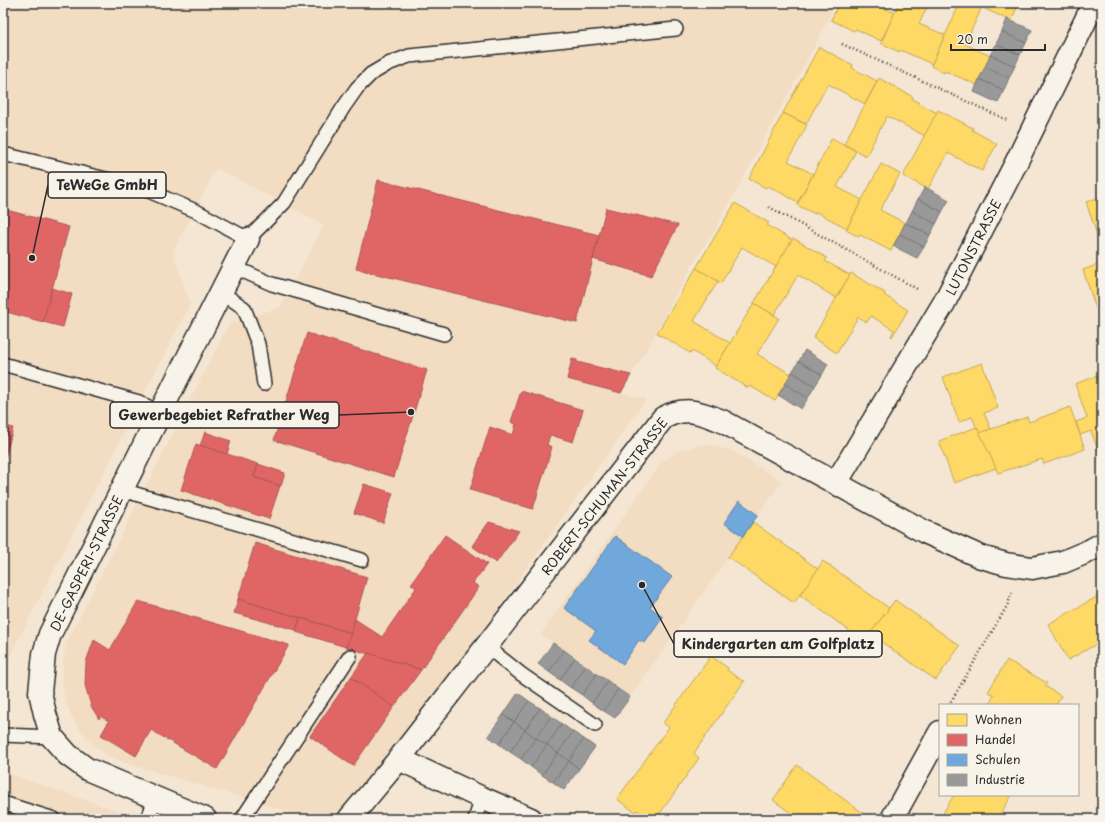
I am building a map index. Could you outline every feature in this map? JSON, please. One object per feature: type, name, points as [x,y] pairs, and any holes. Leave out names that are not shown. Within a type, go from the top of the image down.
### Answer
[{"type":"street","name":"LUTONSTRASSE","points":[[836,483],[944,303],[1032,132],[1094,3]]},
{"type":"street","name":"DE-GASPERI-STRASSE","points":[[205,819],[87,769],[68,755],[52,737],[40,692],[44,654],[50,634],[248,240]]},
{"type":"street","name":"ROBERT-SCHUMAN-STRASSE","points":[[349,819],[399,759],[663,418],[674,412],[700,412],[722,421],[925,532],[947,543],[982,557],[1006,564],[1032,568],[1063,562],[1079,556],[1102,544]]},
{"type":"street","points":[[892,819],[939,734]]},
{"type":"street","points":[[399,759],[531,819]]},
{"type":"lane","points":[[3,154],[139,187],[196,211],[248,240],[284,203],[357,88],[371,74],[388,64],[409,56],[676,30]]},
{"type":"lane","points":[[234,267],[272,284],[444,334]]},
{"type":"lane","points":[[222,292],[244,308],[258,344],[264,384]]},
{"type":"lane","points":[[3,364],[139,402],[160,413]]},
{"type":"lane","points":[[122,490],[362,560]]},
{"type":"lane","points":[[486,646],[521,674],[595,724]]},
{"type":"lane","points":[[242,819],[350,656]]},
{"type":"lane","points":[[3,735],[52,737]]},
{"type":"lane","points":[[148,819],[155,798]]},
{"type":"lane","points":[[475,819],[482,798]]},
{"type":"lane","points":[[3,803],[54,819]]},
{"type":"path","points":[[842,44],[1032,132]]},
{"type":"path","points":[[769,207],[944,303]]},
{"type":"path","points":[[950,704],[1006,606],[1023,566]]},
{"type":"shaded area","points":[[3,3],[836,3],[814,47],[713,233],[692,265],[654,336],[621,393],[646,399],[364,799],[329,816],[319,818],[307,817],[110,757],[95,746],[82,732],[72,717],[65,699],[62,680],[63,661],[67,642],[229,324],[281,307],[324,225],[216,168],[173,252],[190,304],[3,669]]},
{"type":"shaded area","points":[[701,445],[711,445],[732,451],[782,481],[630,697],[541,634],[662,462],[680,450]]},
{"type":"shaded area","points":[[3,772],[141,819],[3,819]]},
{"type":"building: Wohnen","points":[[839,3],[874,3],[895,13],[881,41],[856,29],[854,31],[831,20]]},
{"type":"building: Wohnen","points":[[899,3],[929,3],[919,24],[945,35],[932,64],[900,50],[899,52],[881,43]]},
{"type":"building: Wohnen","points":[[960,3],[974,3],[982,7],[965,44],[990,56],[977,85],[945,71],[944,73],[931,66]]},
{"type":"building: Wohnen","points":[[988,3],[1019,3],[1011,21],[985,9]]},
{"type":"building: Wohnen","points":[[819,47],[853,65],[852,68],[877,81],[865,104],[828,84],[806,124],[783,113]]},
{"type":"building: Wohnen","points":[[879,78],[913,97],[912,99],[937,113],[925,136],[887,116],[866,156],[844,144]]},
{"type":"building: Wohnen","points":[[938,110],[973,128],[972,130],[997,144],[982,171],[948,153],[928,189],[903,176]]},
{"type":"building: Wohnen","points":[[783,113],[807,125],[788,161],[813,174],[798,202],[768,186],[766,188],[749,179]]},
{"type":"building: Wohnen","points":[[832,138],[856,151],[837,187],[862,200],[847,228],[816,212],[815,214],[797,205]]},
{"type":"building: Wohnen","points":[[881,164],[900,174],[880,210],[905,223],[891,251],[860,235],[859,237],[846,230]]},
{"type":"building: Wohnen","points":[[1102,196],[1102,250],[1086,202]]},
{"type":"building: Wohnen","points":[[735,203],[769,223],[767,225],[792,240],[776,267],[742,247],[721,283],[696,268]]},
{"type":"building: Wohnen","points":[[793,238],[827,258],[825,261],[850,275],[836,298],[798,275],[774,315],[754,303]]},
{"type":"building: Wohnen","points":[[1102,263],[1102,310],[1097,312],[1083,270]]},
{"type":"building: Wohnen","points":[[696,268],[718,281],[694,321],[730,343],[716,366],[692,351],[690,353],[657,333]]},
{"type":"building: Wohnen","points":[[851,273],[885,293],[884,295],[908,310],[892,337],[891,336],[894,330],[871,316],[867,322],[858,317],[837,353],[813,338]]},
{"type":"building: Wohnen","points":[[754,303],[779,318],[757,354],[791,374],[775,401],[750,386],[748,388],[715,368]]},
{"type":"building: Wohnen","points":[[982,363],[998,408],[984,413],[991,429],[979,433],[972,417],[959,422],[943,377]]},
{"type":"building: Wohnen","points":[[1102,374],[1102,461],[1091,431],[1080,435],[1076,422],[1087,418],[1075,384]]},
{"type":"building: Wohnen","points":[[1070,407],[1085,449],[1044,464],[1042,459],[998,473],[979,433],[1027,417],[1029,422]]},
{"type":"building: Wohnen","points":[[977,427],[996,468],[954,483],[939,441]]},
{"type":"building: Wohnen","points":[[753,522],[818,569],[794,603],[728,557]]},
{"type":"building: Wohnen","points":[[823,561],[889,608],[865,642],[800,595]]},
{"type":"building: Wohnen","points":[[1102,594],[1102,641],[1068,660],[1048,624]]},
{"type":"building: Wohnen","points":[[895,600],[960,646],[936,680],[870,634]]},
{"type":"building: Wohnen","points":[[711,656],[728,668],[727,670],[743,681],[745,680],[694,753],[699,758],[656,819],[649,819],[637,810],[635,812],[617,799],[669,727],[663,723]]},
{"type":"building: Wohnen","points":[[1007,660],[1047,683],[1045,686],[1061,696],[1057,704],[990,704],[994,695],[988,692]]},
{"type":"building: Wohnen","points":[[797,765],[863,813],[859,819],[799,819],[773,800]]},
{"type":"building: Wohnen","points":[[953,796],[1011,796],[997,819],[948,819],[942,815]]},
{"type":"building: Handel","points":[[378,180],[599,235],[577,323],[356,269]]},
{"type":"building: Handel","points":[[606,208],[678,225],[651,276],[593,259]]},
{"type":"building: Handel","points":[[3,209],[69,227],[43,322],[3,311]]},
{"type":"building: Handel","points":[[52,288],[72,294],[63,327],[43,322]]},
{"type":"building: Handel","points":[[307,333],[427,370],[394,477],[274,440]]},
{"type":"building: Handel","points":[[572,359],[577,360],[577,362],[631,375],[621,393],[567,379]]},
{"type":"building: Handel","points":[[521,391],[583,410],[573,442],[550,435],[547,445],[552,447],[533,509],[470,490],[490,427],[513,435],[516,424],[511,422]]},
{"type":"building: Handel","points":[[3,425],[13,428],[3,466]]},
{"type":"building: Handel","points":[[205,432],[231,441],[227,454],[200,446]]},
{"type":"building: Handel","points":[[196,444],[258,464],[254,477],[280,486],[269,519],[181,490]]},
{"type":"building: Handel","points":[[258,464],[285,473],[281,486],[254,477]]},
{"type":"building: Handel","points":[[364,484],[393,493],[383,523],[354,513]]},
{"type":"building: Handel","points":[[489,522],[519,531],[496,563],[472,546]]},
{"type":"building: Handel","points":[[445,535],[487,564],[473,583],[479,587],[421,670],[346,647],[355,619],[382,637],[416,588],[411,584]]},
{"type":"building: Handel","points":[[255,543],[367,577],[351,633],[238,599]]},
{"type":"building: Handel","points":[[238,599],[300,618],[296,630],[234,613]]},
{"type":"building: Handel","points":[[138,601],[289,645],[217,769],[151,730],[136,756],[101,735],[109,721],[100,716],[99,719],[91,706],[85,685],[86,662],[94,640],[110,650]]},
{"type":"building: Handel","points":[[300,618],[351,633],[346,647],[296,632]]},
{"type":"building: Handel","points":[[368,653],[421,670],[394,707],[351,677]]},
{"type":"building: Handel","points":[[351,677],[394,707],[353,766],[310,736]]},
{"type":"building: Schulen","points":[[739,501],[758,515],[743,536],[724,523]]},
{"type":"building: Schulen","points":[[615,536],[672,577],[650,607],[663,617],[645,643],[639,640],[623,664],[589,640],[596,631],[564,608]]},
{"type":"building: Industrie","points":[[1007,19],[1032,30],[1026,43],[1002,32]]},
{"type":"building: Industrie","points":[[1002,32],[1026,43],[1020,55],[996,44]]},
{"type":"building: Industrie","points":[[996,44],[1020,55],[1015,66],[990,55]]},
{"type":"building: Industrie","points":[[990,55],[1015,66],[1009,78],[985,67]]},
{"type":"building: Industrie","points":[[985,67],[1009,78],[1004,90],[979,79]]},
{"type":"building: Industrie","points":[[979,79],[1004,90],[998,103],[974,92]]},
{"type":"building: Industrie","points":[[925,187],[949,200],[942,212],[918,199]]},
{"type":"building: Industrie","points":[[918,199],[942,212],[936,224],[912,211]]},
{"type":"building: Industrie","points":[[912,211],[936,224],[930,235],[906,223]]},
{"type":"building: Industrie","points":[[905,223],[930,235],[924,247],[900,234]]},
{"type":"building: Industrie","points":[[900,234],[924,247],[917,258],[893,246]]},
{"type":"building: Industrie","points":[[805,350],[828,364],[822,375],[799,361]]},
{"type":"building: Industrie","points":[[799,361],[822,375],[815,386],[792,372]]},
{"type":"building: Industrie","points":[[792,372],[815,386],[808,398],[785,384]]},
{"type":"building: Industrie","points":[[785,384],[808,398],[801,409],[778,395]]},
{"type":"building: Industrie","points":[[553,643],[564,650],[549,672],[538,664]]},
{"type":"building: Industrie","points":[[564,650],[575,658],[560,680],[549,672]]},
{"type":"building: Industrie","points":[[575,658],[586,666],[571,688],[560,680]]},
{"type":"building: Industrie","points":[[586,666],[597,674],[582,695],[571,688]]},
{"type":"building: Industrie","points":[[597,674],[608,681],[592,703],[582,695]]},
{"type":"building: Industrie","points":[[608,681],[618,689],[604,711],[592,703]]},
{"type":"building: Industrie","points":[[618,689],[630,697],[615,718],[604,711]]},
{"type":"building: Industrie","points":[[518,693],[529,701],[514,722],[503,715]]},
{"type":"building: Industrie","points":[[529,701],[540,708],[525,730],[514,722]]},
{"type":"building: Industrie","points":[[540,708],[551,716],[536,738],[525,730]]},
{"type":"building: Industrie","points":[[503,715],[514,722],[499,744],[488,736]]},
{"type":"building: Industrie","points":[[551,716],[562,724],[547,745],[536,738]]},
{"type":"building: Industrie","points":[[514,722],[525,730],[510,752],[499,744]]},
{"type":"building: Industrie","points":[[562,724],[573,732],[558,753],[547,745]]},
{"type":"building: Industrie","points":[[525,730],[536,738],[521,759],[510,752]]},
{"type":"building: Industrie","points":[[573,732],[584,739],[569,761],[558,753]]},
{"type":"building: Industrie","points":[[536,738],[547,745],[531,767],[521,759]]},
{"type":"building: Industrie","points":[[584,739],[595,747],[579,769],[569,761]]},
{"type":"building: Industrie","points":[[547,745],[558,753],[542,775],[531,767]]},
{"type":"building: Industrie","points":[[558,753],[569,761],[553,782],[542,775]]},
{"type":"building: Industrie","points":[[569,761],[579,769],[564,790],[553,782]]},
{"type":"place","name":"TeWeGe GmbH","points":[[32,258]]},
{"type":"place","name":"Gewerbegebiet Refrather Weg","points":[[411,412]]},
{"type":"place","name":"Kindergarten am Golfplatz","points":[[642,585]]}]
